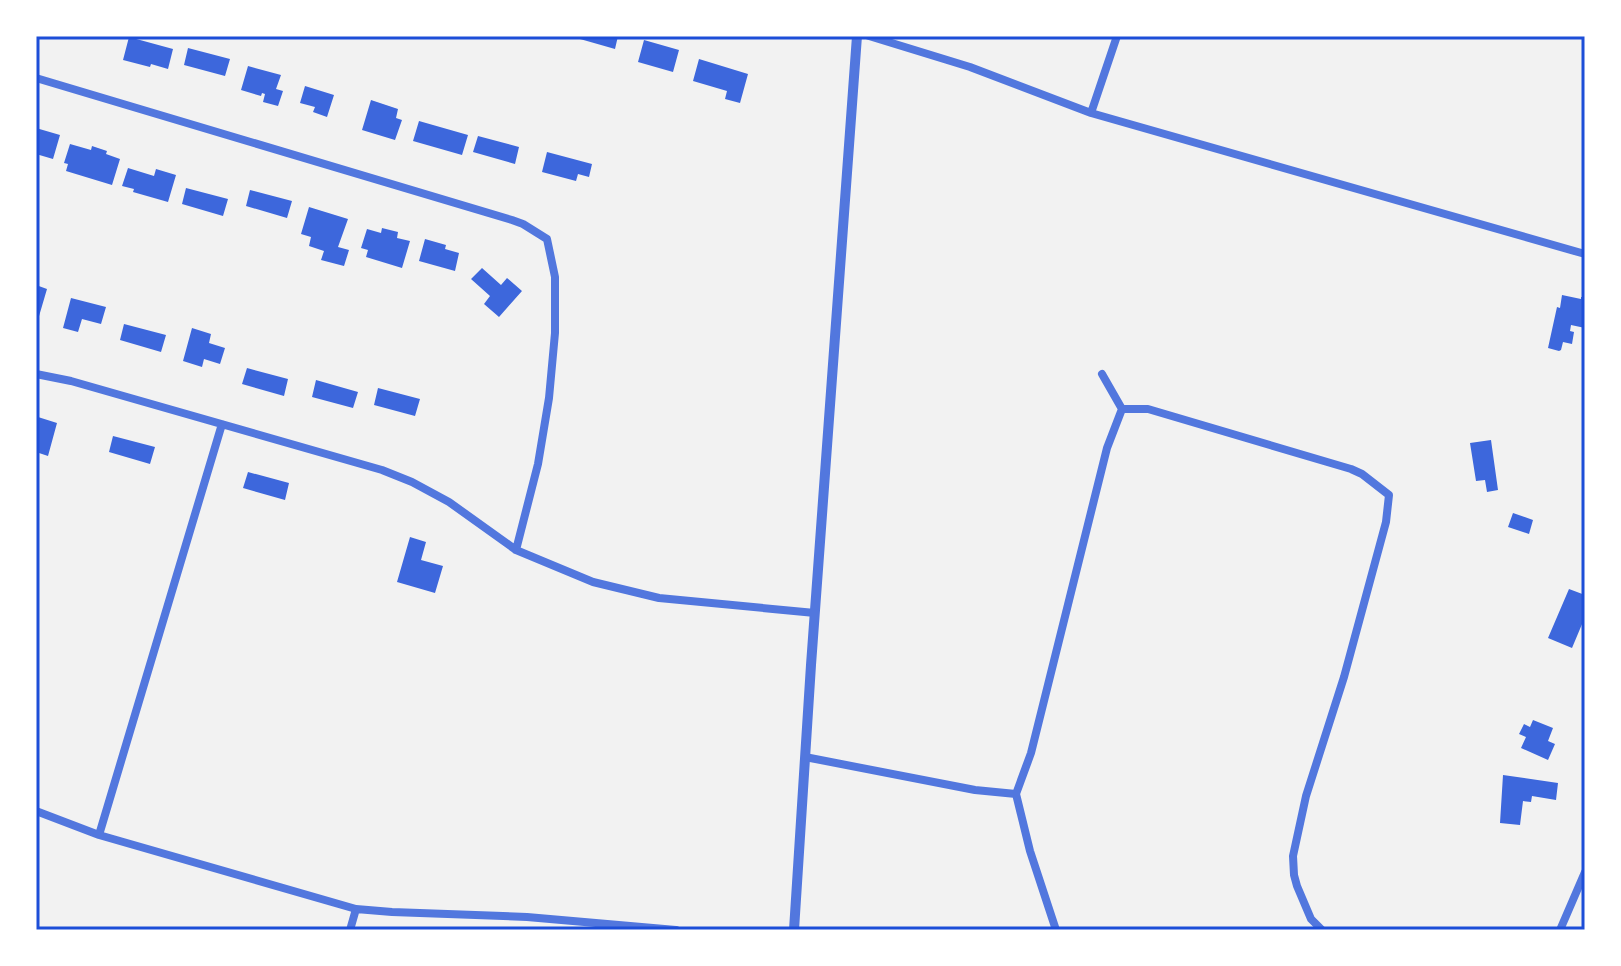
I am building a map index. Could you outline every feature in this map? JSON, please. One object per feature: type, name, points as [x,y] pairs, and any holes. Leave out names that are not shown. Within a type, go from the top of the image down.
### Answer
[{"type":"street","points":[[794,930],[857,36]]},
{"type":"street","points":[[869,36],[970,67],[1091,113],[1585,254]]},
{"type":"street","points":[[1091,113],[1117,36]]},
{"type":"street","points":[[36,78],[512,220],[547,239],[555,277],[555,333],[549,398],[538,464],[516,550]]},
{"type":"street","points":[[36,374],[71,381],[382,470],[449,502],[516,550],[593,582],[659,598],[815,613]]},
{"type":"street","points":[[1102,374],[1122,409]]},
{"type":"street","points":[[1122,409],[1148,409],[1351,469],[1389,495],[1379,550],[1344,677],[1306,796],[1293,856],[1297,886],[1311,919],[1322,930]]},
{"type":"street","points":[[1056,930],[1030,851],[1016,794],[1031,753],[1107,448],[1122,409]]},
{"type":"street","points":[[99,835],[222,424]]},
{"type":"street","points":[[805,757],[975,790],[1016,794]]},
{"type":"street","points":[[36,811],[99,835],[356,909],[527,917],[676,930]]},
{"type":"street","points":[[1560,930],[1585,872]]},
{"type":"street","points":[[350,930],[356,909]]},
{"type":"building","points":[[581,36],[618,36],[615,49],[580,39]]},
{"type":"building","points":[[129,37],[173,49],[168,69],[123,60]]},
{"type":"building","points":[[644,40],[679,50],[673,72],[638,62]]},
{"type":"building","points":[[188,48],[230,59],[225,76],[184,65]]},
{"type":"building","points":[[699,59],[748,74],[740,103],[725,99],[727,91],[693,81]]},
{"type":"building","points":[[248,66],[281,75],[276,89],[283,91],[278,106],[263,102],[265,94],[261,96],[241,90]]},
{"type":"building","points":[[305,86],[334,95],[327,117],[313,112],[315,107],[300,103]]},
{"type":"building","points":[[371,100],[398,109],[396,118],[402,120],[395,140],[362,130]]},
{"type":"building","points":[[419,121],[468,135],[462,155],[413,141]]},
{"type":"building","points":[[36,128],[60,135],[53,159],[36,154]]},
{"type":"building","points":[[478,136],[519,147],[515,164],[473,152]]},
{"type":"building","points":[[70,144],[91,150],[92,146],[120,159],[112,185],[66,171],[68,164],[64,163]]},
{"type":"building","points":[[547,152],[592,164],[589,177],[578,174],[576,181],[542,172]]},
{"type":"building","points":[[128,168],[154,176],[156,169],[176,175],[168,202],[122,186]]},
{"type":"building","points":[[186,188],[228,199],[223,216],[182,204]]},
{"type":"building","points":[[250,190],[292,201],[287,218],[246,206]]},
{"type":"building","points":[[309,207],[348,219],[338,247],[349,250],[344,266],[321,260],[324,251],[309,246],[311,237],[301,234]]},
{"type":"building","points":[[382,228],[398,232],[397,238],[410,241],[402,268],[366,257],[368,250],[361,248],[367,229],[381,233]]},
{"type":"building","points":[[425,239],[446,245],[445,249],[459,253],[455,271],[419,261]]},
{"type":"building","points":[[482,268],[501,285],[507,278],[522,291],[499,317],[484,304],[490,296],[471,279]]},
{"type":"building","points":[[36,285],[47,289],[37,323],[36,322]]},
{"type":"building","points":[[1562,295],[1585,297],[1585,328],[1571,325],[1570,331],[1574,332],[1572,344],[1563,342],[1559,351],[1548,348]]},
{"type":"building","points":[[71,298],[106,307],[101,324],[82,319],[78,332],[63,328]]},
{"type":"building","points":[[124,324],[166,335],[161,352],[120,340]]},
{"type":"building","points":[[192,328],[211,334],[209,343],[225,348],[220,364],[204,359],[202,367],[183,361]]},
{"type":"building","points":[[247,368],[288,379],[284,396],[242,384]]},
{"type":"building","points":[[316,380],[358,392],[353,408],[312,397]]},
{"type":"building","points":[[378,388],[420,399],[415,416],[374,405]]},
{"type":"building","points":[[38,417],[57,423],[48,456],[36,452]]},
{"type":"building","points":[[113,436],[155,447],[150,464],[109,452]]},
{"type":"building","points":[[1491,440],[1498,490],[1487,492],[1485,480],[1476,481],[1470,443]]},
{"type":"building","points":[[248,472],[289,483],[285,500],[243,488]]},
{"type":"building","points":[[1513,513],[1533,520],[1529,534],[1508,527]]},
{"type":"building","points":[[410,537],[426,542],[421,560],[443,566],[435,593],[397,582]]},
{"type":"building","points":[[1569,589],[1585,595],[1585,617],[1572,648],[1548,638]]},
{"type":"building","points":[[1533,720],[1553,728],[1548,741],[1555,744],[1548,760],[1521,748],[1526,737],[1519,734],[1524,724],[1530,727]]},
{"type":"building","points":[[1503,775],[1558,783],[1556,800],[1532,796],[1531,802],[1523,801],[1520,825],[1500,823]]}]
